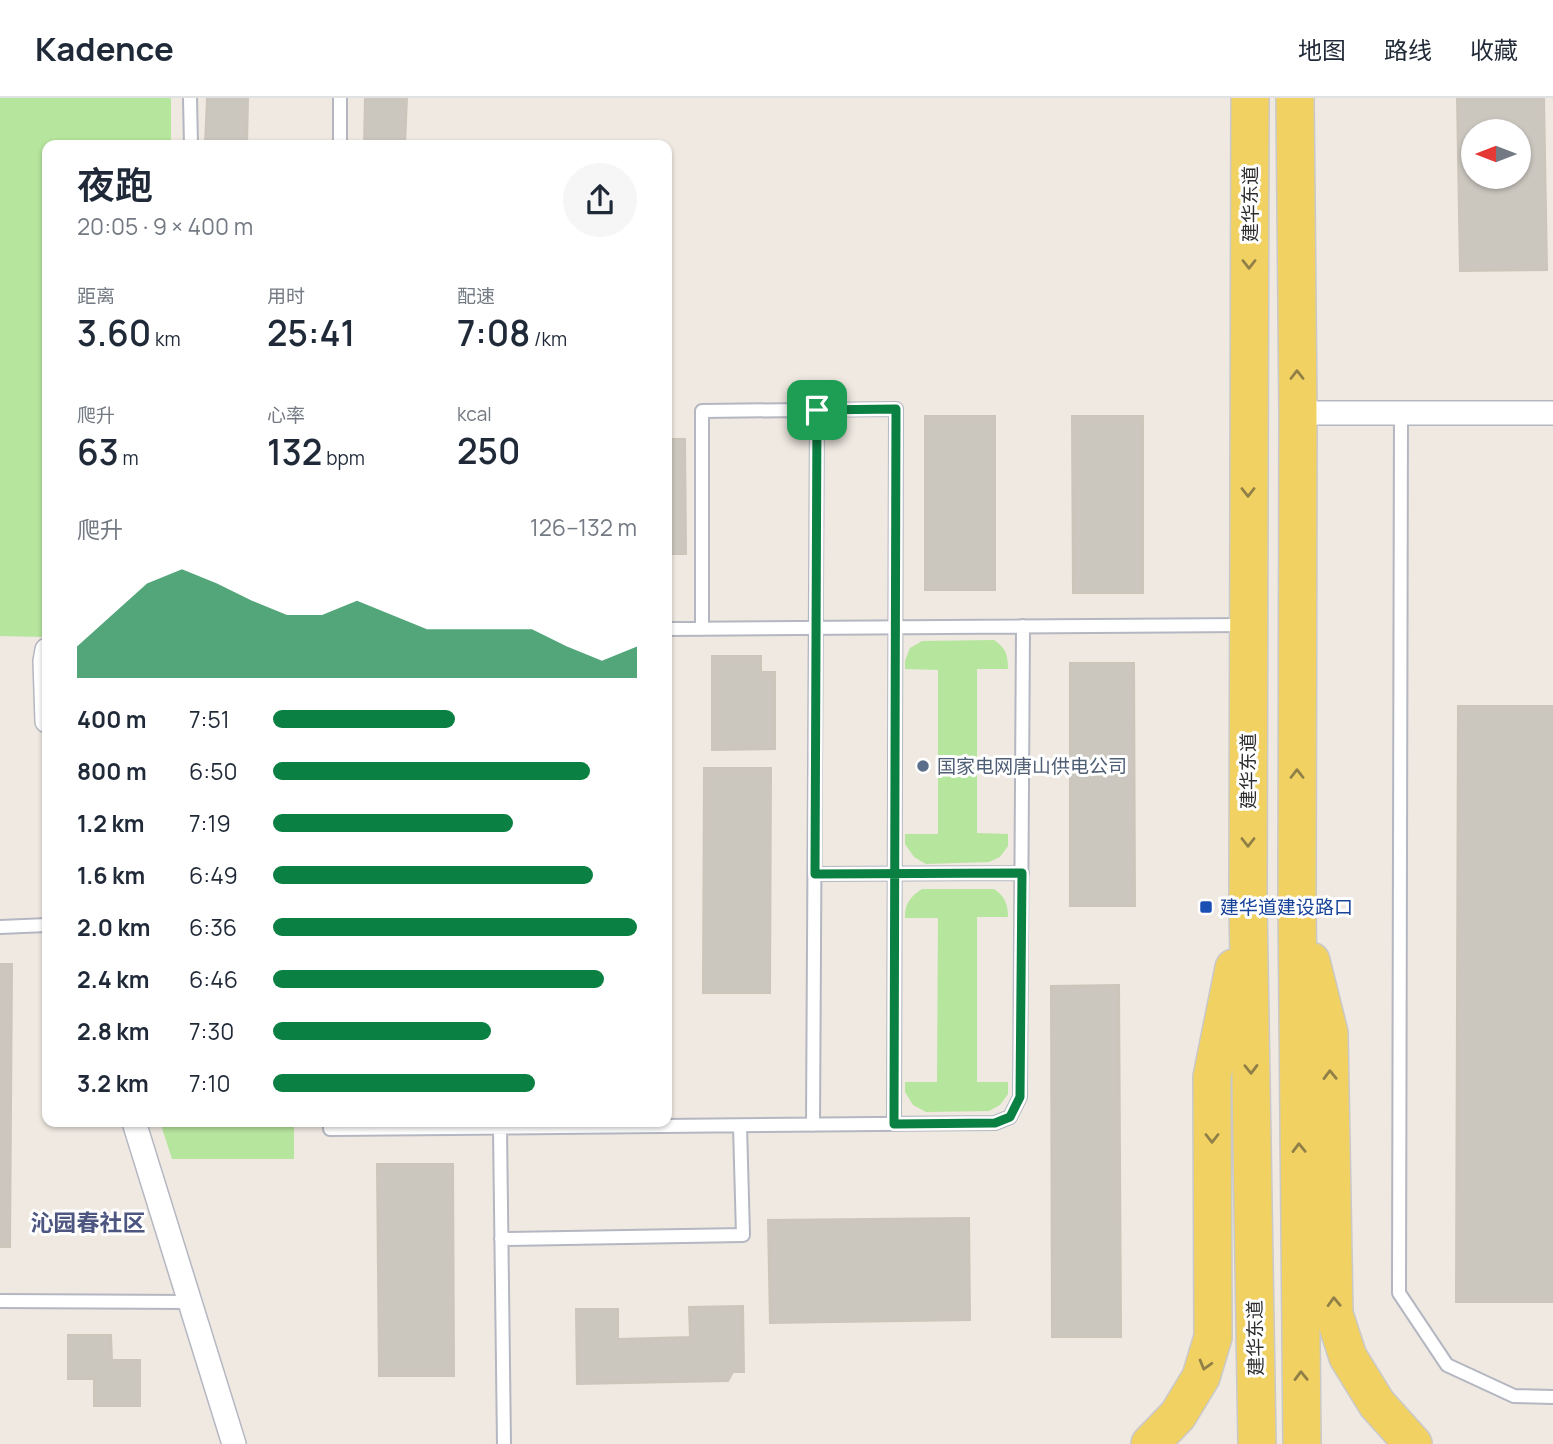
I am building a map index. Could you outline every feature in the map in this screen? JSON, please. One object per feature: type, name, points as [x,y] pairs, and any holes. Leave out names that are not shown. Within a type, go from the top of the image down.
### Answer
[{"type":"main road","name":"建华东道","points":[[1250,98],[1248,902],[1257,1444]]},
{"type":"main road","points":[[1295,98],[1298,413],[1297,902],[1302,1444]]},
{"type":"main road","points":[[1150,1444],[1178,1415],[1201,1377],[1213,1337],[1212,1077],[1248,902]]},
{"type":"main road","points":[[1297,902],[1329,1033],[1335,1314],[1348,1357],[1377,1404],[1413,1444]]},
{"type":"street","points":[[1298,413],[1553,413]]},
{"type":"street","points":[[136,1127],[234,1444]]},
{"type":"lane","points":[[190,98],[191,140]]},
{"type":"lane","points":[[340,98],[340,140]]},
{"type":"lane","points":[[702,629],[702,411],[896,409],[894,1124]]},
{"type":"lane","points":[[813,1125],[817,410]]},
{"type":"lane","points":[[1401,413],[1399,1293],[1447,1365],[1514,1396],[1553,1397]]},
{"type":"lane","points":[[672,629],[1248,625]]},
{"type":"lane","points":[[672,1127],[995,1123],[1010,1117],[1020,1097],[1023,626]]},
{"type":"lane","points":[[815,874],[1022,873]]},
{"type":"lane","points":[[0,927],[42,925]]},
{"type":"lane","points":[[500,1239],[743,1235],[740,1126]]},
{"type":"lane","points":[[330,1127],[620,1127]]},
{"type":"lane","points":[[499,1128],[504,1444]]},
{"type":"lane","points":[[0,1301],[189,1301]]},
{"type":"green space","points":[[0,98],[171,98],[171,140],[42,140],[42,637],[0,636]]},
{"type":"green space","points":[[994,640],[1006,652],[1008,669],[977,669],[977,833],[1008,834],[1008,846],[1000,857],[989,862],[926,864],[914,857],[905,844],[905,834],[938,834],[938,670],[905,669],[905,661],[910,648],[922,641]]},
{"type":"green space","points":[[922,889],[994,889],[1006,905],[1008,917],[977,917],[977,1082],[1008,1082],[1008,1094],[1000,1105],[989,1111],[926,1112],[913,1105],[905,1092],[905,1082],[937,1082],[938,918],[905,918],[909,901]]},
{"type":"green space","points":[[162,1127],[294,1127],[294,1159],[172,1159]]},
{"type":"building","points":[[207,98],[248,98],[247,140],[205,140]]},
{"type":"building","points":[[365,98],[407,98],[405,140],[364,140]]},
{"type":"building","points":[[1457,98],[1544,98],[1547,270],[1460,271]]},
{"type":"building","points":[[925,416],[995,416],[995,590],[925,590]]},
{"type":"building","points":[[1072,416],[1143,416],[1143,593],[1073,593]]},
{"type":"building","points":[[672,439],[685,439],[686,554],[672,554]]},
{"type":"building","points":[[712,656],[761,656],[761,672],[775,672],[775,749],[712,750]]},
{"type":"building","points":[[1070,663],[1134,663],[1135,906],[1070,906]]},
{"type":"building","points":[[1458,706],[1553,706],[1553,1302],[1456,1302]]},
{"type":"building","points":[[704,768],[771,768],[770,993],[703,993]]},
{"type":"building","points":[[0,964],[12,964],[10,1247],[0,1247]]},
{"type":"building","points":[[1119,985],[1121,1337],[1052,1337],[1051,986]]},
{"type":"building","points":[[377,1164],[453,1164],[454,1376],[379,1376]]},
{"type":"building","points":[[969,1218],[970,1320],[770,1323],[768,1220]]},
{"type":"building","points":[[743,1306],[744,1372],[733,1372],[728,1381],[577,1384],[576,1309],[618,1309],[618,1339],[690,1337],[689,1307]]},
{"type":"building","points":[[68,1335],[111,1335],[112,1360],[140,1360],[140,1406],[94,1406],[94,1379],[68,1379]]},
{"type":"place","name":"国家电网唐山供电公司","points":[[923,766]]},
{"type":"place","name":"建华道建设路口","points":[[1206,907]]},
{"type":"district","name":"沁园春社区","points":[[88,1222]]},
{"type":"route","points":[[817,410],[815,874],[919,873],[1022,873],[1020,1097],[1010,1117],[995,1123],[894,1124],[895,1022],[895,920],[895,818],[896,409],[817,410]]}]
